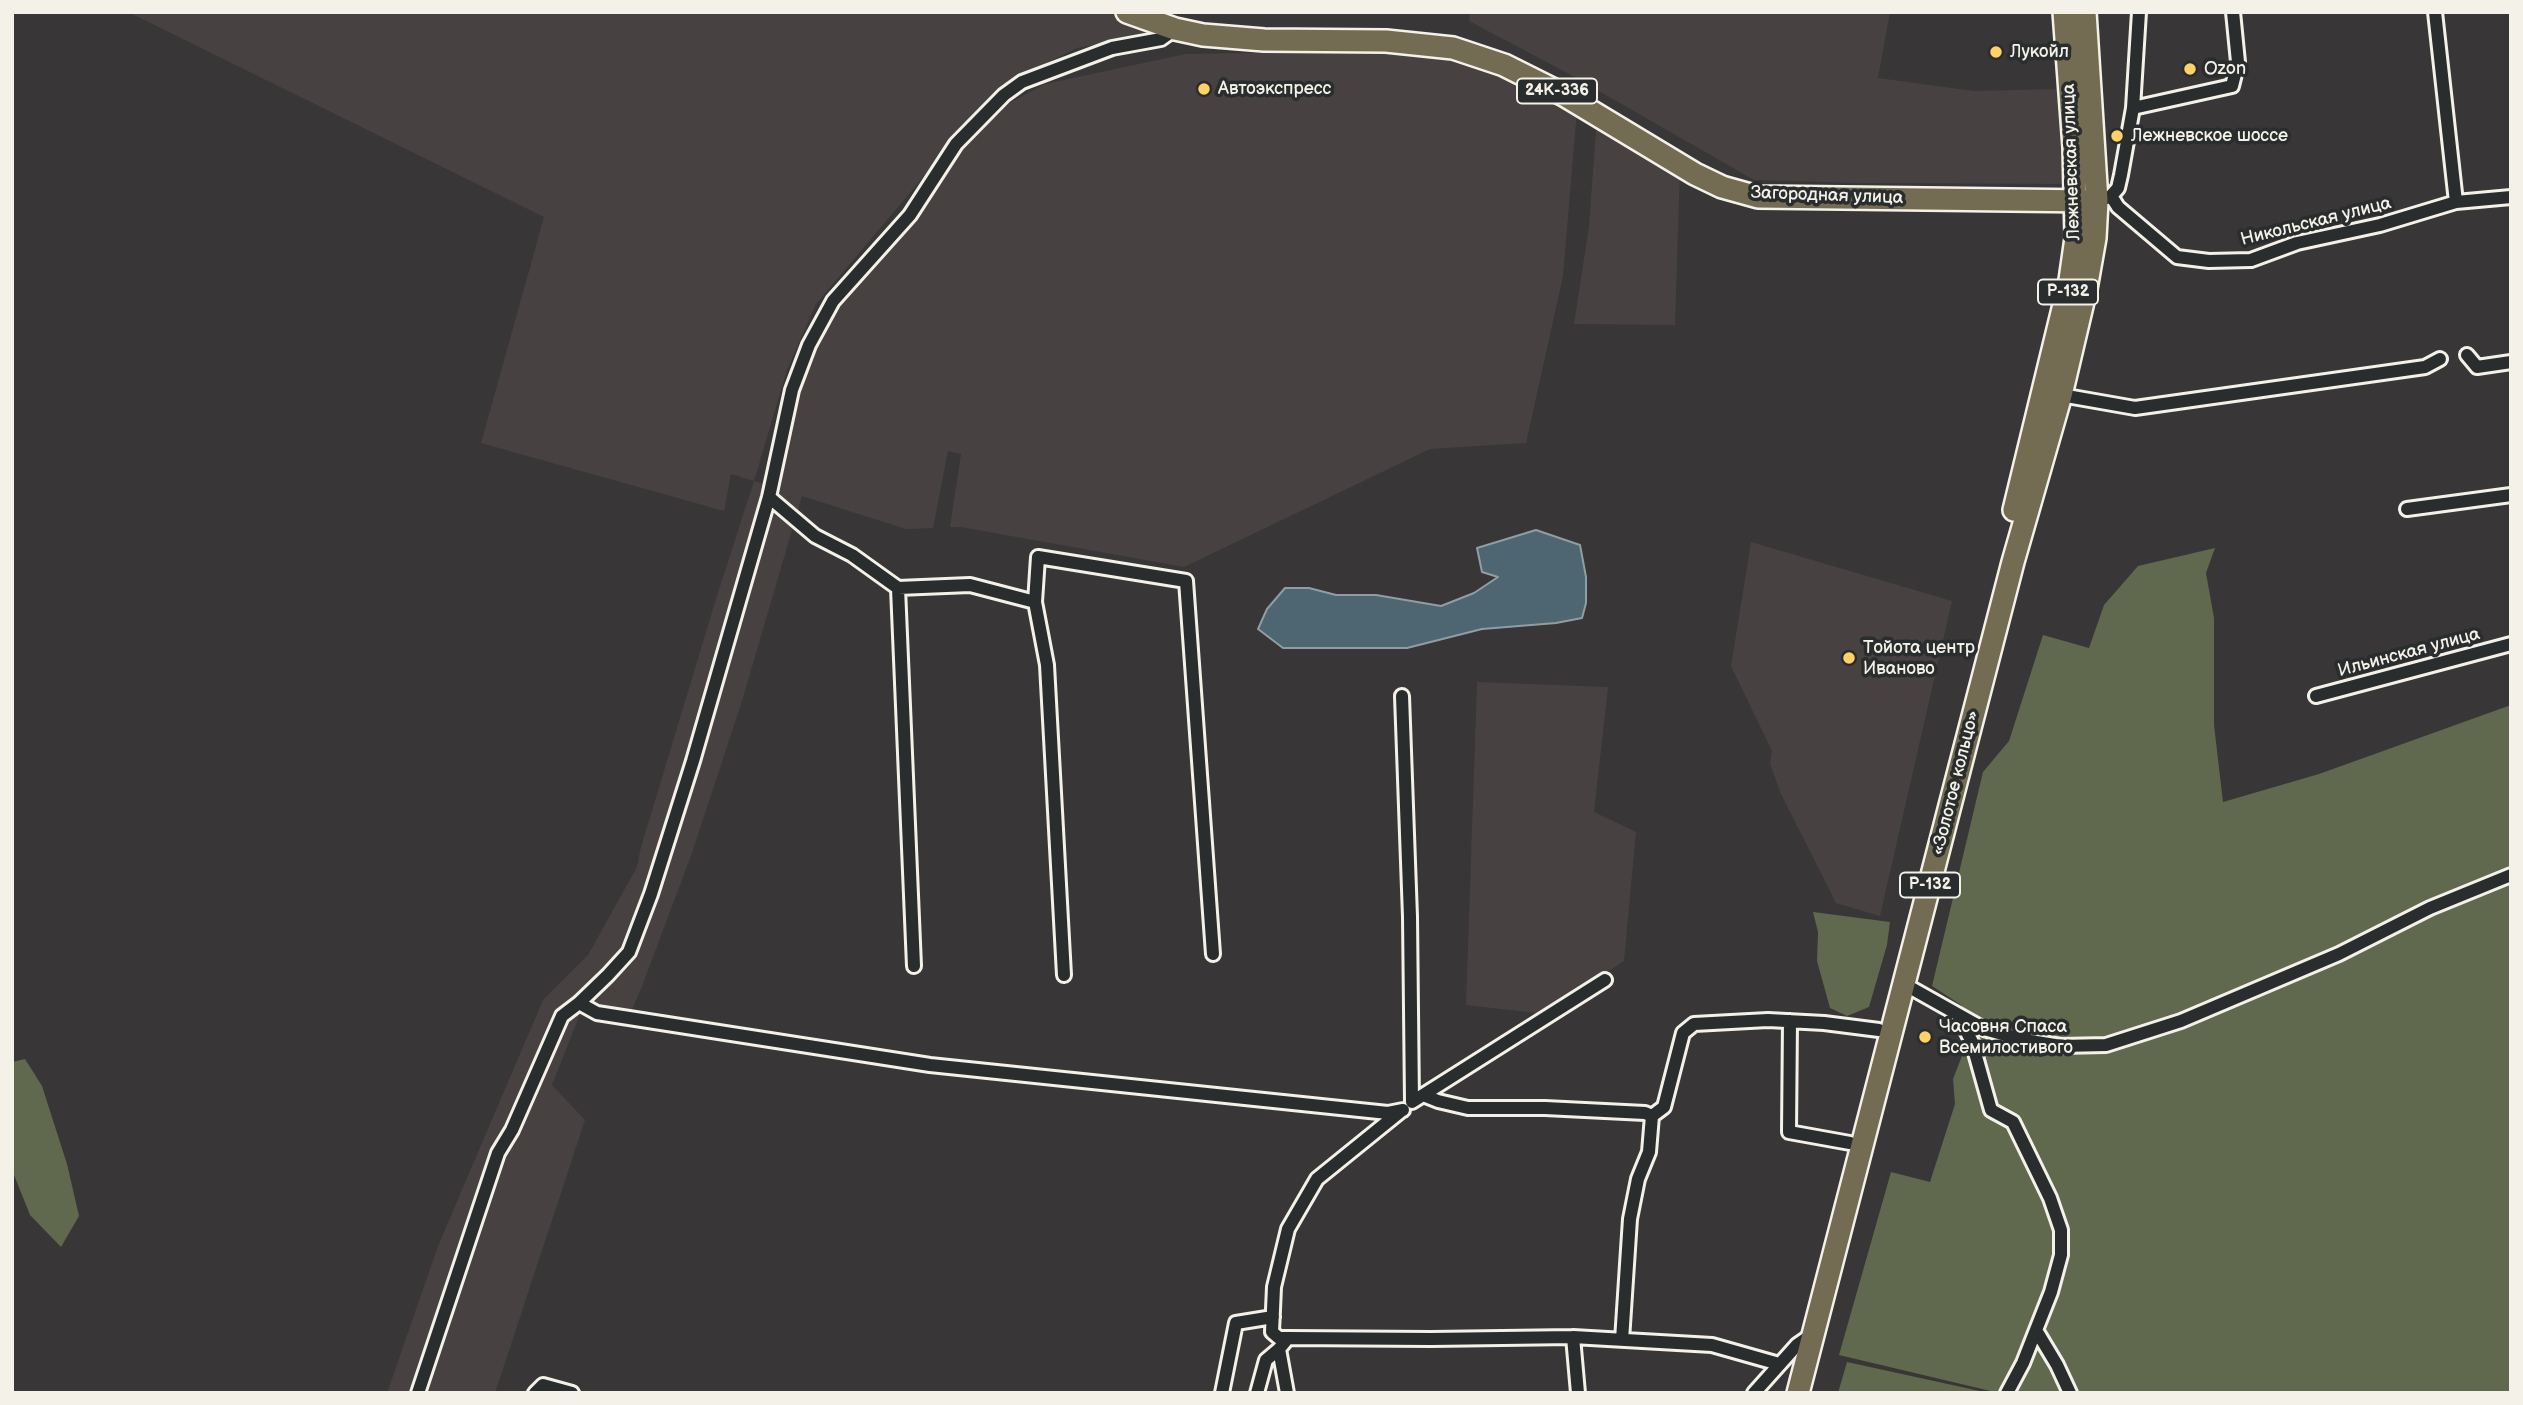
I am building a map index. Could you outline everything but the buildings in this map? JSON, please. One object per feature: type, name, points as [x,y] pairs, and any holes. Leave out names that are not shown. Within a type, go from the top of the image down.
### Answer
[{"type":"main road","name":"24К-336","points":[[1127,12],[1173,19]]},
{"type":"main road","name":"Лежневская улица","points":[[2057,388],[2091,263],[2095,238],[2064,12]]},
{"type":"main road","name":"Лежневская улица","points":[[2085,12],[2091,196]]},
{"type":"main road","name":"Загородная улица","points":[[1173,19],[1265,28],[1441,33],[1489,46],[1577,89],[1704,167],[1743,183],[1763,186],[2091,196]]},
{"type":"main road","name":"«Золотое кольцо»","points":[[1785,1393],[1805,1339],[1904,984],[2057,388]]},
{"type":"main road","name":"«Золотое кольцо»","points":[[1798,1393],[1805,1339],[1878,1030],[2057,388]]},
{"type":"street","points":[[2091,196],[2118,188],[2133,107],[2139,12]]},
{"type":"street","points":[[2133,107],[2232,86],[2238,62],[2233,12]]},
{"type":"street","points":[[2435,12],[2456,202]]},
{"type":"street","points":[[418,1393],[498,1153],[512,1130],[562,1016],[579,1003],[629,951],[651,894],[693,761],[769,497],[792,390],[809,345],[833,301],[910,215],[956,144],[1004,95],[1022,82],[1112,48],[1161,39],[1173,19]]},
{"type":"street","name":"Никольская улица","points":[[2091,196],[2118,207],[2177,257],[2209,261],[2251,260],[2297,243],[2380,225],[2456,202],[2511,197]]},
{"type":"street","points":[[2468,355],[2477,367],[2511,362]]},
{"type":"street","points":[[2057,388],[2134,408],[2425,367],[2440,359]]},
{"type":"street","points":[[2407,509],[2511,495]]},
{"type":"street","points":[[769,497],[815,536],[852,555],[898,588],[970,585],[1035,602]]},
{"type":"street","points":[[1064,975],[1047,665],[1035,602],[1038,557],[1186,581],[1213,954]]},
{"type":"street","points":[[898,588],[914,966]]},
{"type":"street","name":"Ильинская улица","points":[[2316,696],[2511,644]]},
{"type":"street","points":[[1402,696],[1413,1102]]},
{"type":"street","points":[[1904,984],[1984,1029],[2024,1040],[2061,1046],[2106,1045],[2180,1021],[2339,954],[2430,908],[2511,875]]},
{"type":"street","points":[[1605,980],[1413,1102],[1317,1179],[1288,1229],[1282,1247],[1274,1287],[1272,1332],[1279,1338],[1573,1337],[1712,1345],[1779,1364]]},
{"type":"street","points":[[579,1003],[597,1013],[930,1065],[1388,1113],[1413,1102],[1438,1101],[1468,1108],[1553,1108],[1652,1115],[1664,1107],[1683,1033],[1694,1024],[1790,1021],[1878,1030]]},
{"type":"street","points":[[1958,1016],[1972,1042],[1991,1110],[2013,1122],[2050,1198],[2061,1230],[2061,1255],[2051,1292],[2023,1363],[2007,1393]]},
{"type":"street","points":[[1790,1021],[1788,1132],[1850,1143]]},
{"type":"street","points":[[1622,1340],[1630,1219],[1638,1180],[1649,1152],[1652,1115]]},
{"type":"street","points":[[1222,1393],[1236,1323],[1273,1317]]},
{"type":"street","points":[[2036,1330],[2070,1393]]},
{"type":"street","points":[[1573,1337],[1578,1393]]},
{"type":"street","points":[[1256,1393],[1266,1360],[1288,1338]]},
{"type":"street","points":[[1754,1393],[1805,1339]]},
{"type":"street","points":[[1279,1349],[1287,1393]]},
{"type":"street","points":[[536,1393],[544,1385],[572,1393]]},
{"type":"shaded area","points":[[128,12],[1120,12],[1157,26],[1157,34],[1077,48],[1012,80],[955,132],[942,155],[816,304],[787,370],[754,481],[731,474],[724,511],[481,443],[544,217]]},
{"type":"shaded area","points":[[1470,12],[1890,12],[1878,78],[1974,91],[2062,89],[2071,184],[1754,180],[1571,75],[1469,21]]},
{"type":"shaded area","points":[[1425,50],[1506,69],[1577,110],[1563,276],[1526,443],[1430,449],[1184,567],[950,527],[961,454],[948,451],[933,528],[906,529],[802,496],[742,701],[692,853],[641,989],[624,1027],[580,1014],[552,1085],[585,1120],[495,1393],[387,1393],[438,1246],[543,1000],[588,955],[637,867],[716,599],[754,481],[775,488],[793,408],[811,350],[840,303],[897,240],[934,192],[959,153],[1000,108],[1045,84],[1186,54]]},
{"type":"shaded area","points":[[1597,117],[1680,169],[1675,325],[1574,324],[1589,226]]},
{"type":"shaded area","points":[[1751,542],[1952,601],[1880,916],[1836,903],[1781,794],[1770,764],[1772,751],[1731,666]]},
{"type":"shaded area","points":[[1477,682],[1608,687],[1594,812],[1636,832],[1624,961],[1544,1014],[1466,1005]]},
{"type":"green space","points":[[2215,548],[2206,573],[2214,618],[2214,725],[2223,802],[2319,774],[2511,705],[2511,1393],[1999,1393],[1839,1355],[1891,1172],[1930,1182],[1955,1104],[1953,1079],[1972,1030],[1961,1005],[1932,986],[1983,772],[2009,741],[2043,635],[2089,648],[2104,605],[2138,566]]},
{"type":"green space","points":[[1813,912],[1890,922],[1887,945],[1869,1007],[1847,1016],[1830,1008],[1817,961],[1818,932]]},
{"type":"green space","points":[[25,1059],[42,1086],[67,1164],[79,1216],[61,1247],[30,1215],[12,1170],[12,1062]]},
{"type":"green space","points":[[1847,1362],[1989,1393],[1838,1393]]},
{"type":"water","points":[[1536,530],[1580,545],[1586,577],[1586,603],[1582,618],[1556,623],[1482,629],[1407,648],[1283,648],[1258,629],[1267,609],[1285,588],[1309,588],[1336,595],[1376,595],[1441,606],[1474,593],[1498,577],[1482,572],[1477,548]]},
{"type":"place","name":"Лукойл","points":[[1996,52]]},
{"type":"place","name":"Ozon","points":[[2190,69]]},
{"type":"place","name":"Автоэкспресс","points":[[1204,89]]},
{"type":"place","name":"Лежневское шоссе","points":[[2117,136]]},
{"type":"place","name":"Тойота центр Иваново","points":[[1849,658]]},
{"type":"place","name":"Часовня Спаса Всемилостивого","points":[[1925,1037]]}]
